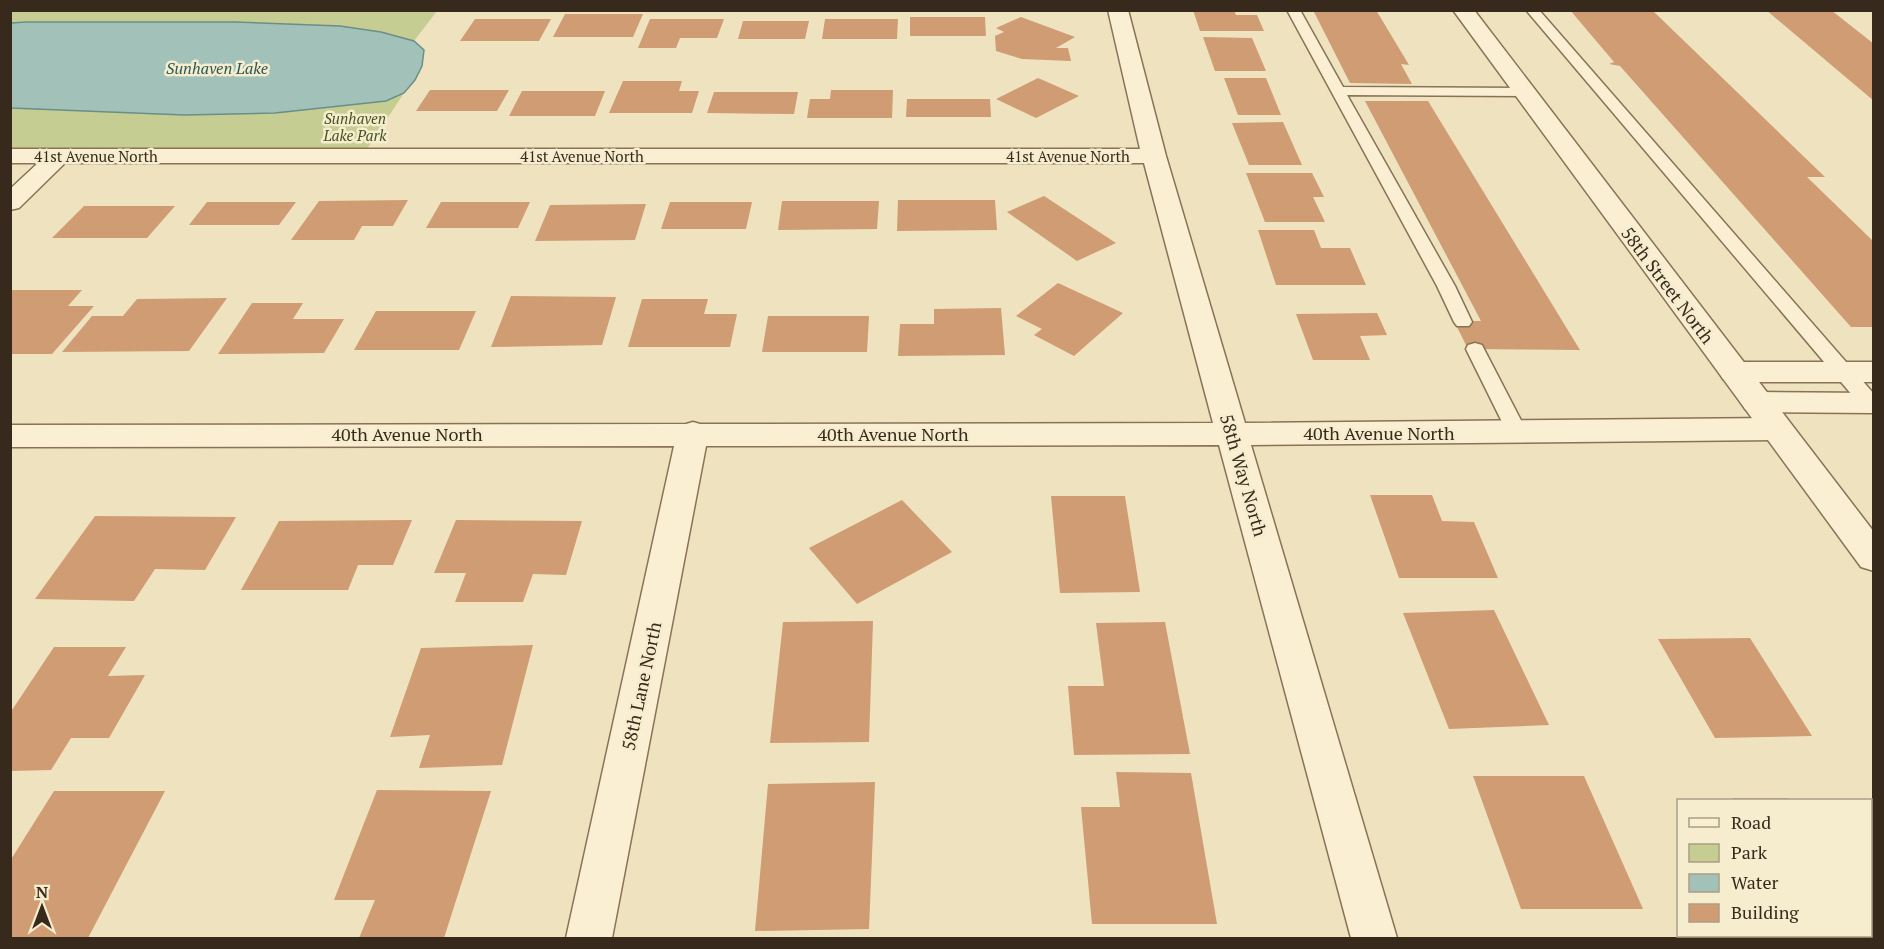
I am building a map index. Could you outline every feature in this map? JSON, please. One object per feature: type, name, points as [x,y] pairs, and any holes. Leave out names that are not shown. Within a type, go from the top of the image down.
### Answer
[{"type":"street","name":"58th Way North","points":[[1118,10],[1154,156],[1374,939]]},
{"type":"street","name":"58th Street North","points":[[1463,10],[1874,558]]},
{"type":"street","name":"41st Avenue North","points":[[10,156],[1154,156]]},
{"type":"street","points":[[10,203],[59,156]]},
{"type":"street","points":[[1734,372],[1874,372]]},
{"type":"street","points":[[1756,402],[1872,403]]},
{"type":"street","name":"40th Avenue North","points":[[10,436],[693,433],[1233,434],[1776,429]]},
{"type":"street","name":"58th Lane North","points":[[589,939],[693,433]]},
{"type":"lane","points":[[1293,10],[1446,286],[1463,322]]},
{"type":"lane","points":[[1532,10],[1841,372],[1872,403]]},
{"type":"lane","points":[[1338,91],[1523,92]]},
{"type":"lane","points":[[1475,349],[1516,432]]},
{"type":"green space","points":[[11,10],[437,11],[414,41],[355,29],[296,24],[11,23]]},
{"type":"green space","name":"Sunhaven Lake Park","points":[[404,93],[367,149],[11,149],[11,108],[184,115],[275,113],[386,101]]},
{"type":"water","name":"Sunhaven Lake","points":[[235,22],[340,26],[381,32],[414,41],[424,50],[422,66],[415,80],[404,93],[386,101],[275,113],[184,115],[11,108],[11,23]]},
{"type":"building","points":[[1193,10],[1234,10],[1236,15],[1257,15],[1264,31],[1200,31]]},
{"type":"building","points":[[1313,10],[1376,10],[1409,65],[1401,64],[1412,84],[1350,83]]},
{"type":"building","points":[[1570,10],[1652,10],[1825,177],[1807,177],[1874,242],[1874,327],[1851,327],[1620,66],[1609,64],[1614,62]]},
{"type":"building","points":[[1766,10],[1831,10],[1874,44],[1874,101]]},
{"type":"building","points":[[565,14],[643,14],[633,37],[553,37]]},
{"type":"building","points":[[910,17],[985,17],[986,36],[910,36]]},
{"type":"building","points":[[1021,17],[1075,37],[1056,48],[1068,48],[1071,61],[1022,59],[996,51],[995,36],[1004,32],[996,28]]},
{"type":"building","points":[[475,19],[551,19],[539,41],[460,41]]},
{"type":"building","points":[[650,19],[724,19],[717,38],[680,38],[676,48],[638,48]]},
{"type":"building","points":[[825,19],[898,19],[897,39],[822,39]]},
{"type":"building","points":[[743,21],[809,21],[805,39],[738,39]]},
{"type":"building","points":[[1203,37],[1252,38],[1266,71],[1215,71]]},
{"type":"building","points":[[1038,78],[1079,96],[1036,118],[996,99]]},
{"type":"building","points":[[1224,78],[1266,78],[1281,115],[1238,115]]},
{"type":"building","points":[[623,81],[682,81],[679,91],[699,91],[692,113],[609,113]]},
{"type":"building","points":[[430,90],[509,90],[497,111],[416,111]]},
{"type":"building","points":[[831,90],[893,90],[892,118],[807,118],[810,99],[830,99]]},
{"type":"building","points":[[522,91],[605,91],[595,116],[509,116]]},
{"type":"building","points":[[714,92],[798,92],[794,114],[707,113]]},
{"type":"building","points":[[907,99],[990,99],[991,117],[906,117]]},
{"type":"building","points":[[1365,101],[1428,101],[1580,350],[1468,349],[1454,321],[1481,321]]},
{"type":"building","points":[[1283,122],[1302,165],[1249,165],[1232,123]]},
{"type":"building","points":[[1246,173],[1312,173],[1324,197],[1313,197],[1325,222],[1265,222]]},
{"type":"building","points":[[1044,196],[1116,243],[1077,261],[1007,212]]},
{"type":"building","points":[[408,200],[393,226],[362,226],[354,240],[291,240],[319,201]]},
{"type":"building","points":[[898,200],[995,200],[997,230],[897,231]]},
{"type":"building","points":[[782,201],[879,201],[877,229],[778,230]]},
{"type":"building","points":[[207,202],[296,202],[279,225],[189,225]]},
{"type":"building","points":[[441,202],[530,202],[518,228],[426,228]]},
{"type":"building","points":[[670,202],[752,202],[746,229],[661,229]]},
{"type":"building","points":[[646,204],[635,240],[535,241],[550,205]]},
{"type":"building","points":[[84,206],[175,206],[147,238],[52,238]]},
{"type":"building","points":[[1258,230],[1314,230],[1321,248],[1350,248],[1366,285],[1276,285]]},
{"type":"building","points":[[1058,283],[1123,313],[1074,356],[1034,335],[1042,329],[1016,316]]},
{"type":"building","points":[[10,290],[82,290],[68,306],[94,306],[52,354],[10,354]]},
{"type":"building","points":[[511,296],[616,297],[602,345],[491,347]]},
{"type":"building","points":[[227,298],[189,351],[62,352],[92,316],[123,316],[137,299]]},
{"type":"building","points":[[642,299],[708,299],[704,314],[737,314],[730,347],[628,347]]},
{"type":"building","points":[[252,303],[303,303],[293,319],[344,319],[324,353],[218,354]]},
{"type":"building","points":[[1001,308],[1005,355],[898,356],[900,324],[934,324],[934,309]]},
{"type":"building","points":[[376,311],[476,311],[459,350],[354,350]]},
{"type":"building","points":[[1377,313],[1387,335],[1360,336],[1370,360],[1313,360],[1296,314]]},
{"type":"building","points":[[768,316],[869,316],[867,352],[762,352]]},
{"type":"building","points":[[1370,495],[1432,495],[1442,521],[1474,522],[1498,578],[1399,578]]},
{"type":"building","points":[[1051,496],[1125,496],[1140,592],[1060,593]]},
{"type":"building","points":[[902,500],[952,552],[857,604],[809,548]]},
{"type":"building","points":[[95,516],[236,517],[205,570],[155,569],[134,601],[35,599]]},
{"type":"building","points":[[412,520],[393,565],[358,565],[348,590],[241,590],[279,521]]},
{"type":"building","points":[[456,520],[582,521],[566,575],[533,574],[523,602],[455,602],[466,573],[434,573]]},
{"type":"building","points":[[1494,610],[1549,725],[1449,729],[1403,613]]},
{"type":"building","points":[[873,621],[869,742],[770,743],[783,622]]},
{"type":"building","points":[[1165,622],[1190,754],[1074,755],[1068,686],[1104,686],[1096,623]]},
{"type":"building","points":[[1750,638],[1812,736],[1715,738],[1658,639]]},
{"type":"building","points":[[533,645],[502,765],[419,768],[430,735],[390,737],[421,648]]},
{"type":"building","points":[[54,647],[126,647],[108,676],[145,675],[109,738],[71,738],[51,770],[10,771],[10,713]]},
{"type":"building","points":[[1116,772],[1191,773],[1217,924],[1092,924],[1081,807],[1120,807]]},
{"type":"building","points":[[1473,776],[1584,776],[1643,909],[1521,909]]},
{"type":"building","points":[[875,782],[869,929],[755,931],[768,784]]},
{"type":"building","points":[[377,790],[491,791],[444,938],[359,938],[375,900],[334,900]]},
{"type":"building","points":[[54,791],[165,791],[88,938],[10,938],[10,861]]},
{"type":"building","points":[[1733,798],[1788,798],[1788,799]]},
{"type":"building","points":[[1872,834],[1874,837],[1874,924],[1872,924]]}]
